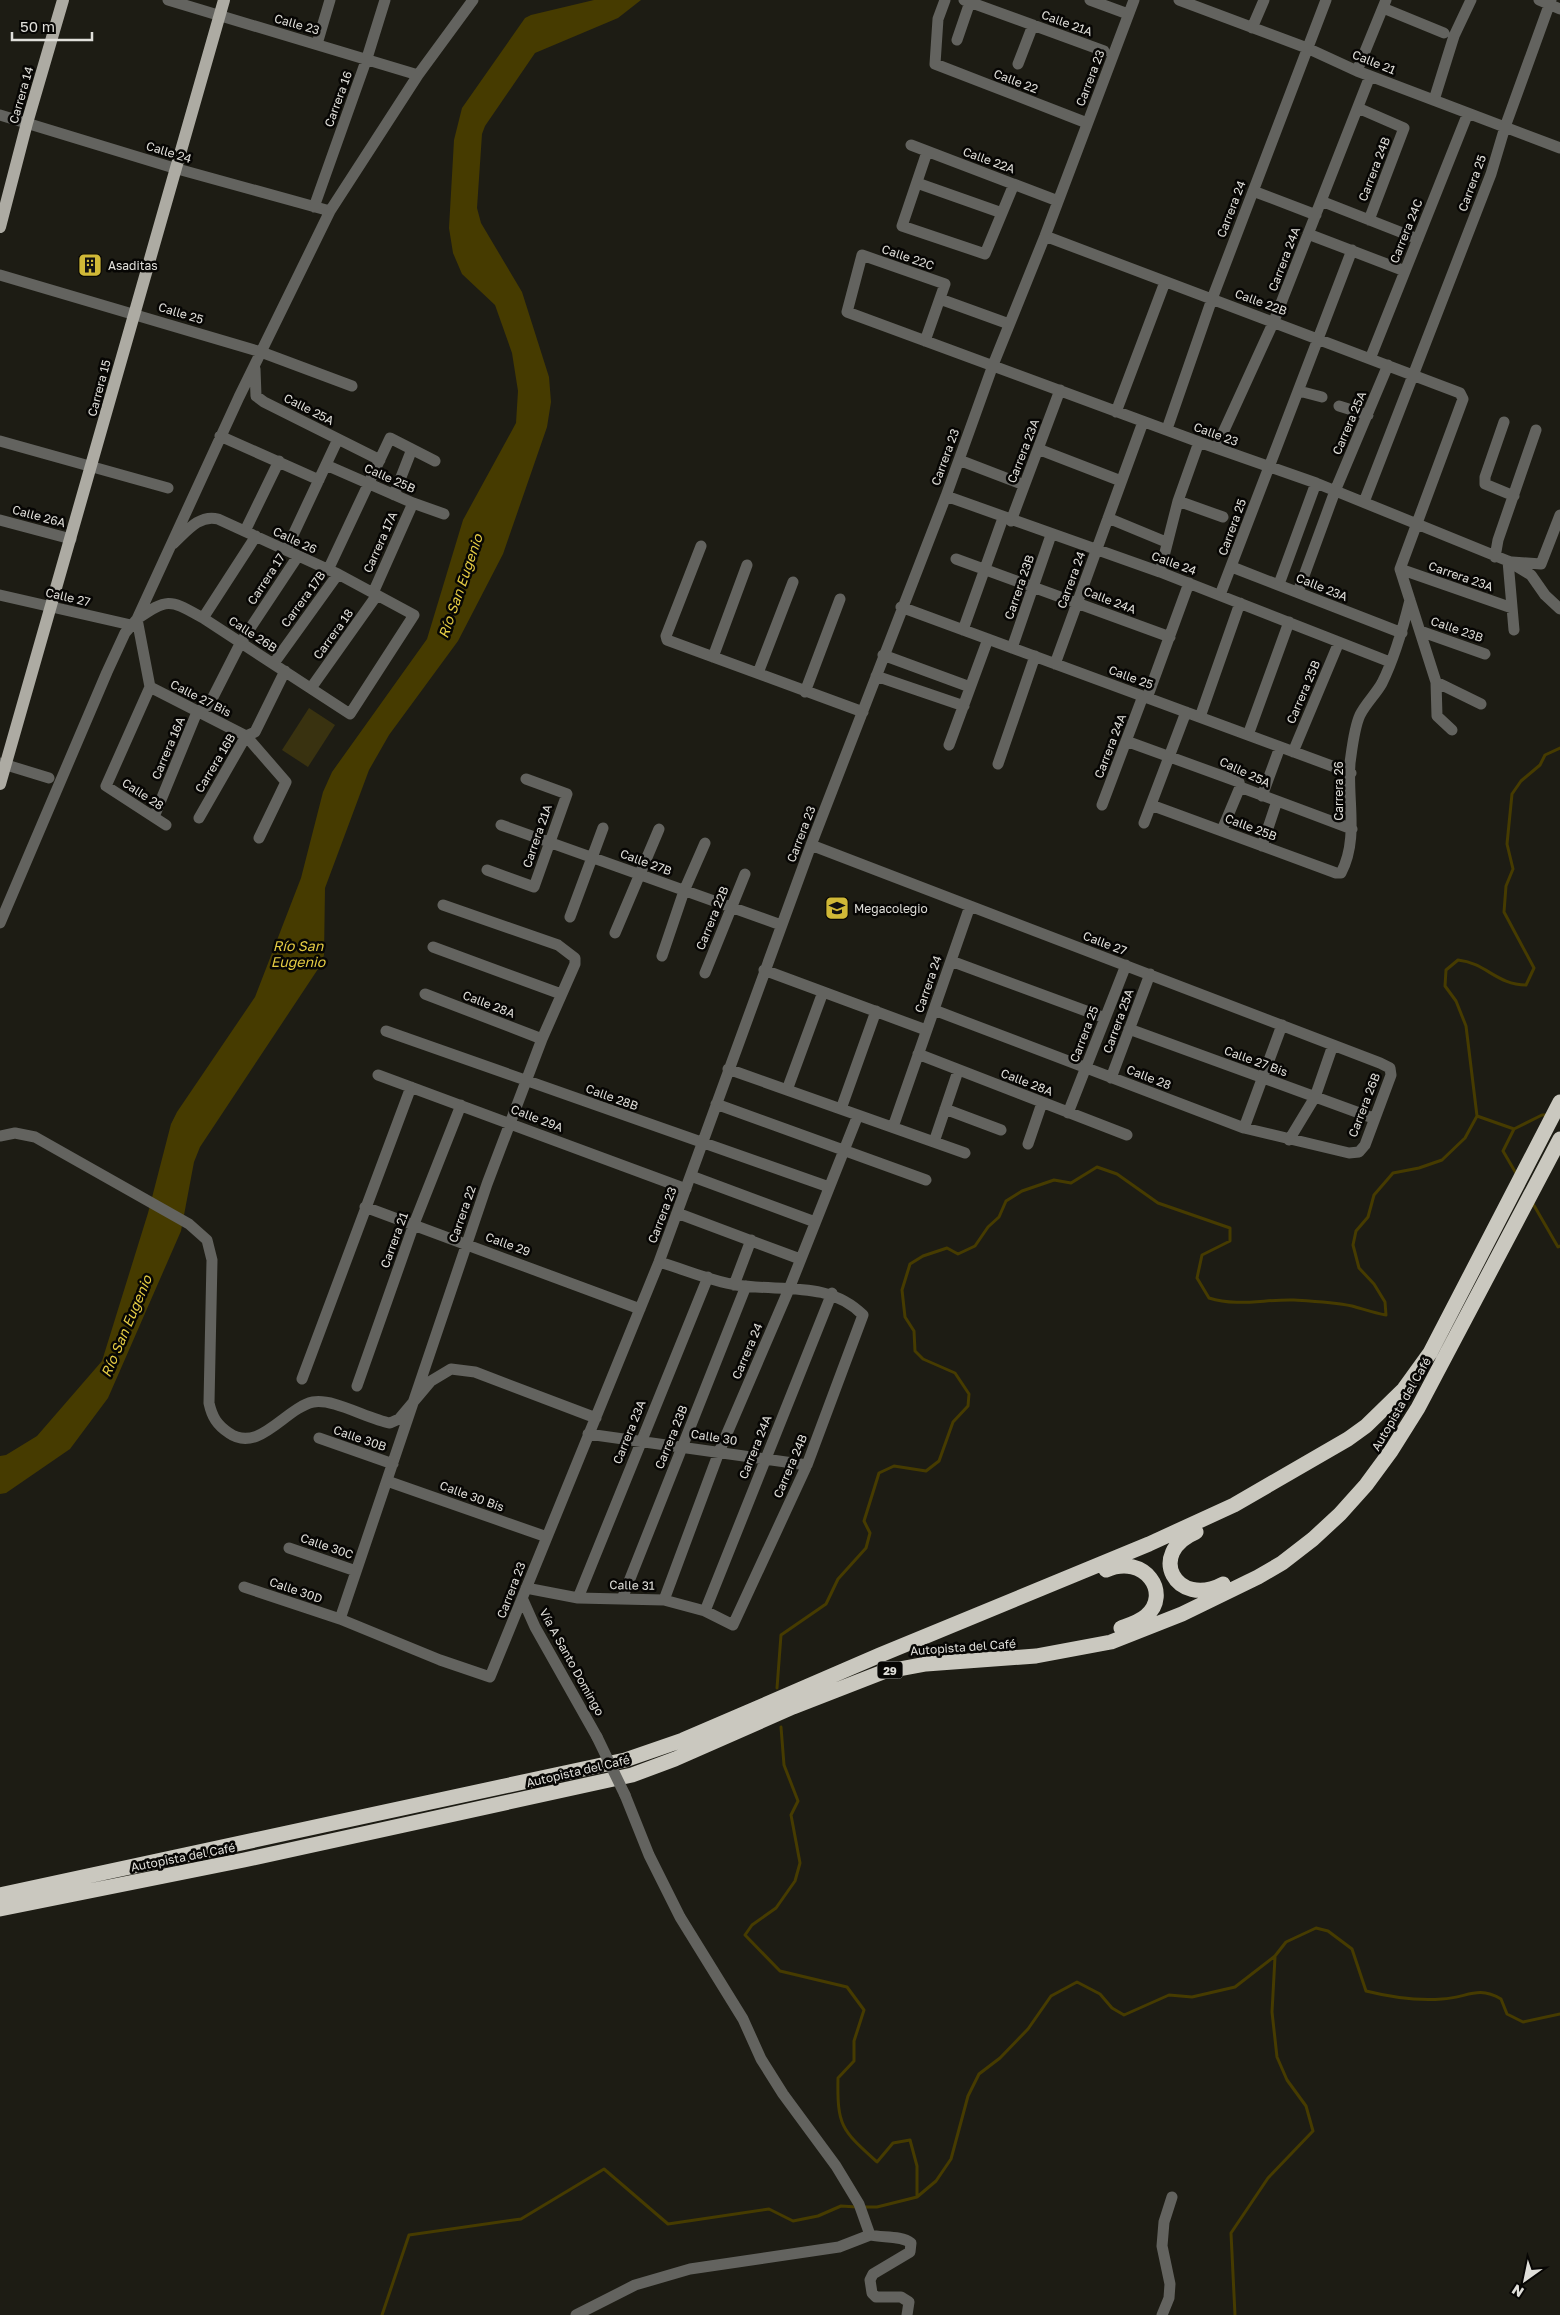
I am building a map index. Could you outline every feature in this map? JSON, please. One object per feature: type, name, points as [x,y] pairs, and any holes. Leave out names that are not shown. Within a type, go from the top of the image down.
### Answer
[{"type":"highway","name":"Autopista del Café","points":[[0,1895],[625,1760],[683,1740],[1234,1505],[1348,1439],[1391,1403],[1417,1373],[1430,1353],[1560,1102]]},
{"type":"highway","name":"Autopista del Café","points":[[0,1909],[244,1860],[632,1775],[863,1679],[903,1667],[1036,1656],[1091,1647],[1131,1635],[1182,1614],[1258,1577],[1299,1551],[1340,1514],[1379,1468],[1418,1408],[1560,1139]]},
{"type":"highway","points":[[1348,1439],[1247,1508],[1178,1542],[1169,1560],[1170,1570],[1176,1579],[1192,1591],[1201,1592],[1218,1587],[1253,1569],[1305,1536],[1359,1491],[1379,1468]]},
{"type":"highway","points":[[954,1626],[1015,1608],[1124,1565],[1142,1570],[1149,1577],[1156,1595],[1155,1603],[1146,1616],[1119,1629],[1080,1639],[958,1662]]},
{"type":"main road","name":"Carrera 14","points":[[0,227],[27,123],[63,0]]},
{"type":"main road","name":"Carrera 15","points":[[0,784],[3,764],[92,468],[174,168],[224,0]]},
{"type":"street","name":"Calle 23","points":[[168,0],[367,58],[418,75]]},
{"type":"street","points":[[317,44],[330,0]]},
{"type":"street","name":"Carrera 16","points":[[314,207],[367,58],[385,0]]},
{"type":"street","points":[[0,923],[107,672],[134,622],[220,436],[330,211],[418,75],[473,0]]},
{"type":"street","name":"Calle 22","points":[[945,0],[938,19],[935,64],[1087,123]]},
{"type":"street","points":[[1090,0],[1128,14]]},
{"type":"street","name":"Carrera 23","points":[[340,1619],[440,1660],[490,1677],[523,1600],[526,1588],[659,1262],[811,845],[863,712],[901,607],[946,496],[1008,324],[1045,236],[1134,0]]},
{"type":"street","name":"Calle 21","points":[[1179,0],[1197,3],[1252,28],[1307,48],[1357,71],[1560,148]]},
{"type":"street","points":[[1252,28],[1264,0]]},
{"type":"street","name":"Carrera 24","points":[[1167,429],[1212,299],[1326,0]]},
{"type":"street","points":[[1434,100],[1454,36],[1471,0]]},
{"type":"street","points":[[957,40],[967,1]]},
{"type":"street","name":"Calle 21A","points":[[967,1],[1104,51]]},
{"type":"street","name":"Carrera 25","points":[[1364,502],[1491,174],[1505,127],[1550,3]]},
{"type":"street","points":[[1357,71],[1384,4],[1444,33]]},
{"type":"street","points":[[1018,64],[1033,25]]},
{"type":"street","name":"Carrera 24A","points":[[1216,448],[1274,321],[1370,76]]},
{"type":"street","name":"Carrera 24B","points":[[1358,108],[1404,128],[1369,220]]},
{"type":"street","name":"Carrera 24C","points":[[1370,359],[1468,113]]},
{"type":"street","name":"Calle 24","points":[[0,115],[174,168],[330,211]]},
{"type":"street","name":"Calle 22A","points":[[911,145],[1058,201]]},
{"type":"street","points":[[927,152],[902,226],[985,254],[1014,184]]},
{"type":"street","points":[[917,183],[1002,213]]},
{"type":"street","points":[[1253,191],[1316,215]]},
{"type":"street","points":[[1321,201],[1418,239]]},
{"type":"street","points":[[1308,234],[1405,271]]},
{"type":"street","name":"Calle 22B","points":[[1045,236],[1274,321],[1460,393],[1463,399],[1417,525]]},
{"type":"street","points":[[1268,467],[1352,250]]},
{"type":"street","name":"Calle 22C","points":[[847,312],[862,255],[945,284],[940,300]]},
{"type":"street","name":"Calle 25","points":[[0,275],[261,352],[352,386]]},
{"type":"street","points":[[1116,412],[1165,282]]},
{"type":"street","points":[[925,340],[940,300],[1008,324]]},
{"type":"street","name":"Calle 23","points":[[847,312],[1364,502],[1508,562],[1530,575],[1545,595],[1560,609]]},
{"type":"street","name":"Calle 25A","points":[[255,363],[256,396],[264,402],[380,460]]},
{"type":"street","name":"Carrera 25A","points":[[1298,592],[1336,491],[1388,365]]},
{"type":"street","name":"Carrera 23A","points":[[964,630],[1007,519],[1024,485],[1060,390]]},
{"type":"street","points":[[1299,391],[1322,397]]},
{"type":"street","points":[[1339,406],[1368,415]]},
{"type":"street","name":"Carrera 24","points":[[1055,664],[1143,422]]},
{"type":"street","points":[[1504,422],[1485,477],[1485,484],[1514,496]]},
{"type":"street","points":[[1495,557],[1498,540],[1536,430]]},
{"type":"street","points":[[220,436],[319,480]]},
{"type":"street","points":[[333,572],[368,484],[390,438],[435,462]]},
{"type":"street","points":[[286,550],[338,439]]},
{"type":"street","points":[[0,441],[168,488]]},
{"type":"street","points":[[1160,572],[1178,500],[1199,442]]},
{"type":"street","points":[[394,495],[412,449]]},
{"type":"street","points":[[1038,449],[1121,481]]},
{"type":"street","points":[[959,460],[1024,485]]},
{"type":"street","points":[[245,531],[279,462]]},
{"type":"street","name":"Calle 25B","points":[[326,465],[413,503],[444,514]]},
{"type":"street","name":"Carrera 25","points":[[1220,595],[1268,467]]},
{"type":"street","points":[[1279,584],[1316,483]]},
{"type":"street","name":"Calle 24","points":[[946,496],[1160,572],[1390,662]]},
{"type":"street","points":[[1178,500],[1223,517]]},
{"type":"street","name":"Carrera 17A","points":[[375,594],[413,503]]},
{"type":"street","points":[[1514,630],[1508,562],[1541,564],[1560,515]]},
{"type":"street","name":"Calle 26","points":[[169,549],[192,527],[209,517],[245,531],[333,572],[414,615],[350,714]]},
{"type":"street","points":[[1108,518],[1166,542]]},
{"type":"street","name":"Calle 26A","points":[[0,520],[71,539]]},
{"type":"street","points":[[1417,525],[1400,569],[1436,682],[1438,716],[1452,730]]},
{"type":"street","name":"Carrera 23B","points":[[1012,648],[1051,534]]},
{"type":"street","points":[[203,618],[256,536]]},
{"type":"street","points":[[701,546],[666,636],[670,642],[863,712]]},
{"type":"street","name":"Carrera 17","points":[[241,642],[298,556]]},
{"type":"street","name":"Calle 24A","points":[[956,559],[1170,637]]},
{"type":"street","points":[[713,657],[747,565]]},
{"type":"street","name":"Calle 23A","points":[[1232,567],[1402,633]]},
{"type":"street","name":"Carrera 23A","points":[[1400,569],[1512,608]]},
{"type":"street","name":"Carrera 17B","points":[[274,663],[333,572]]},
{"type":"street","points":[[758,673],[793,582]]},
{"type":"street","name":"Carrera 24A","points":[[1102,806],[1126,741],[1170,637],[1189,583]]},
{"type":"street","name":"Carrera 18","points":[[311,688],[375,594]]},
{"type":"street","name":"Calle 27","points":[[0,595],[51,607],[134,622]]},
{"type":"street","points":[[805,692],[840,599]]},
{"type":"street","name":"Carrera 26","points":[[1342,873],[1346,865],[1352,829],[1350,764],[1360,716],[1382,683],[1402,633],[1410,600]]},
{"type":"street","name":"Calle 26B","points":[[134,622],[156,606],[166,602],[178,604],[274,663],[350,714]]},
{"type":"street","points":[[1200,717],[1240,603]]},
{"type":"street","name":"Calle 25","points":[[901,607],[1351,773]]},
{"type":"street","name":"Calle 27 Bis","points":[[134,622],[150,687],[246,736],[286,782],[260,838]]},
{"type":"street","points":[[1248,735],[1289,622]]},
{"type":"street","name":"Calle 23B","points":[[1420,631],[1486,654]]},
{"type":"street","points":[[950,745],[988,639]]},
{"type":"street","name":"Carrera 16A","points":[[154,817],[198,712],[209,705],[241,642]]},
{"type":"street","name":"Carrera 25B","points":[[1293,752],[1339,642]]},
{"type":"street","points":[[883,655],[970,687]]},
{"type":"street","points":[[998,764],[1035,656]]},
{"type":"street","name":"Carrera 16B","points":[[199,818],[246,736],[255,732],[284,671]]},
{"type":"street","points":[[876,676],[964,706]]},
{"type":"street","points":[[1436,682],[1480,704]]},
{"type":"street","name":"Calle 28","points":[[150,687],[106,786],[166,825]]},
{"type":"street","points":[[1144,823],[1186,712]]},
{"type":"street","name":"Calle 25A","points":[[1126,741],[1239,782],[1240,787],[1352,829]]},
{"type":"street","points":[[1262,796],[1280,747]]},
{"type":"street","points":[[3,764],[49,778]]},
{"type":"street","name":"Carrera 21A","points":[[488,870],[534,887],[567,794],[526,779]]},
{"type":"street","points":[[1222,830],[1240,787]]},
{"type":"street","points":[[1262,846],[1277,802]]},
{"type":"street","name":"Calle 25B","points":[[1150,805],[1336,873],[1342,873]]},
{"type":"street","name":"Calle 27B","points":[[501,825],[781,925]]},
{"type":"street","points":[[570,917],[603,828]]},
{"type":"street","points":[[615,933],[659,829]]},
{"type":"street","points":[[662,956],[684,891],[705,843]]},
{"type":"street","name":"Calle 27","points":[[811,845],[1333,1044],[1390,1068]]},
{"type":"street","name":"Carrera 22B","points":[[706,973],[745,874]]},
{"type":"street","name":"Carrera 22","points":[[340,1619],[466,1243],[509,1122],[542,1039],[575,964],[575,958],[571,953],[558,945],[443,905]]},
{"type":"street","name":"Carrera 24","points":[[893,1128],[970,906]]},
{"type":"street","points":[[433,947],[562,994]]},
{"type":"street","points":[[951,962],[1105,1018]]},
{"type":"street","name":"Carrera 25","points":[[1068,1113],[1126,965]]},
{"type":"street","points":[[764,970],[926,1030]]},
{"type":"street","name":"Carrera 25A","points":[[1111,1078],[1150,974]]},
{"type":"street","points":[[787,1090],[823,992]]},
{"type":"street","name":"Calle 28A","points":[[425,994],[542,1039]]},
{"type":"street","name":"Calle 28","points":[[934,1010],[1244,1128],[1349,1154],[1359,1152]]},
{"type":"street","points":[[842,1109],[876,1012]]},
{"type":"street","points":[[1244,1128],[1282,1025]]},
{"type":"street","name":"Calle 27 Bis","points":[[1129,1029],[1373,1118]]},
{"type":"street","name":"Calle 28B","points":[[386,1031],[702,1144],[829,1187]]},
{"type":"street","points":[[1290,1140],[1315,1097],[1333,1044]]},
{"type":"street","name":"Calle 28A","points":[[918,1054],[1127,1135]]},
{"type":"street","name":"Carrera 26B","points":[[1359,1152],[1364,1145],[1391,1074],[1390,1068]]},
{"type":"street","points":[[728,1069],[965,1153]]},
{"type":"street","points":[[934,1142],[958,1071]]},
{"type":"street","name":"Calle 29A","points":[[378,1075],[686,1189]]},
{"type":"street","points":[[302,1379],[411,1087]]},
{"type":"street","points":[[1028,1144],[1042,1103]]},
{"type":"street","points":[[716,1104],[926,1180]]},
{"type":"street","name":"Carrera 21","points":[[357,1386],[414,1224],[461,1105]]},
{"type":"street","points":[[945,1109],[1001,1130]]},
{"type":"street","name":"Carrera 24","points":[[664,1600],[719,1452],[816,1222],[858,1115]]},
{"type":"street","points":[[0,1136],[15,1133],[35,1137],[189,1224],[207,1240],[211,1250],[208,1403],[212,1416],[220,1427],[235,1438],[249,1439],[262,1434],[298,1408],[314,1402],[327,1402],[378,1421],[390,1423],[399,1419],[431,1381],[441,1373],[451,1369],[463,1369],[596,1418]]},
{"type":"street","points":[[691,1176],[816,1222]]},
{"type":"street","name":"Calle 29","points":[[365,1207],[640,1309]]},
{"type":"street","points":[[677,1213],[800,1259]]},
{"type":"street","name":"Carrera 23B","points":[[622,1599],[682,1446],[740,1285],[751,1240]]},
{"type":"street","points":[[659,1262],[740,1285],[832,1294]]},
{"type":"street","name":"Carrera 23A","points":[[578,1598],[708,1276]]},
{"type":"street","name":"Carrera 24A","points":[[704,1611],[832,1294]]},
{"type":"street","name":"Carrera 24B","points":[[733,1625],[806,1465],[863,1315],[850,1302],[832,1294]]},
{"type":"street","name":"Calle 30","points":[[588,1434],[806,1465]]},
{"type":"street","name":"Calle 30B","points":[[319,1438],[393,1464]]},
{"type":"street","name":"Calle 30 Bis","points":[[387,1481],[547,1537]]},
{"type":"street","name":"Calle 30C","points":[[289,1548],[356,1571]]},
{"type":"street","name":"Calle 30D","points":[[244,1587],[340,1619]]},
{"type":"street","name":"Calle 31","points":[[526,1588],[578,1598],[664,1600],[704,1611],[733,1625]]},
{"type":"street","name":"Vía A Santo Domingo","points":[[523,1600],[534,1627],[597,1737],[625,1795],[649,1855],[680,1917],[743,2019],[761,2059],[783,2094],[836,2166],[859,2204],[870,2235]]},
{"type":"street","points":[[1162,2315],[1169,2298],[1170,2284],[1162,2246],[1164,2222],[1172,2197]]},
{"type":"street","points":[[576,2315],[636,2285],[690,2269],[839,2247],[870,2235],[905,2239],[910,2243],[910,2252],[873,2274],[870,2280],[872,2293],[876,2297],[901,2298],[909,2302],[907,2315]]},
{"type":"shaded area","points":[[309,708],[335,725],[308,767],[282,750]]},
{"type":"water","name":"Río San Eugenio","points":[[594,0],[641,0],[618,18],[535,53],[485,126],[482,134],[477,208],[481,223],[522,292],[549,377],[551,402],[547,427],[503,554],[458,641],[389,735],[369,770],[325,888],[324,955],[320,966],[200,1147],[194,1162],[181,1231],[108,1398],[70,1449],[6,1493],[0,1494],[0,1456],[6,1455],[37,1436],[102,1361],[148,1213],[171,1124],[177,1112],[255,997],[301,878],[323,792],[332,772],[427,639],[463,520],[516,423],[518,391],[512,353],[495,305],[462,274],[453,253],[449,228],[454,140],[462,108],[525,18]]},
{"type":"waterway","points":[[777,1688],[781,1635],[826,1604],[838,1579],[866,1548],[870,1533],[864,1521],[879,1473],[894,1466],[926,1471],[939,1461],[953,1422],[968,1406],[969,1394],[955,1373],[923,1359],[915,1351],[914,1331],[905,1317],[902,1290],[910,1264],[923,1256],[947,1248],[958,1254],[975,1246],[988,1227],[999,1217],[1006,1201],[1022,1191],[1054,1180],[1071,1183],[1097,1167],[1117,1174],[1158,1203],[1230,1228],[1230,1241],[1202,1255],[1197,1278],[1209,1298],[1230,1302],[1283,1300],[1323,1302],[1352,1306],[1386,1315],[1385,1302],[1374,1284],[1359,1268],[1353,1245],[1356,1231],[1368,1217],[1374,1195],[1393,1173],[1419,1168],[1442,1160],[1465,1138],[1477,1116],[1466,1026],[1456,1001],[1445,986],[1446,970],[1458,960],[1476,965],[1507,982],[1526,985],[1534,968],[1504,912],[1506,886],[1513,869],[1507,844],[1512,794],[1521,781],[1540,765],[1545,755],[1560,748]]},
{"type":"waterway","points":[[1477,1116],[1514,1129],[1542,1115],[1547,1115]]},
{"type":"waterway","points":[[1514,1129],[1503,1151],[1517,1175]]},
{"type":"waterway","points":[[1532,1202],[1558,1247],[1560,1246]]},
{"type":"waterway","points":[[781,1727],[784,1765],[798,1801],[791,1815],[800,1863],[795,1881],[776,1908],[752,1925],[745,1935],[780,1971],[847,1987],[864,2010],[854,2041],[854,2061],[838,2078],[841,2118],[849,2134],[877,2162],[893,2143],[910,2140],[917,2166],[917,2197]]},
{"type":"waterway","points":[[863,2207],[877,2207],[917,2197],[936,2181],[951,2159],[968,2096],[979,2074],[1000,2058],[1028,2029],[1051,1996],[1077,1982],[1100,1994],[1112,2008],[1124,2015],[1169,1995],[1192,1997],[1235,1987],[1275,1956],[1286,1942],[1316,1928],[1328,1931],[1352,1949],[1366,1991],[1413,1999],[1451,1998],[1472,1993],[1485,1993],[1501,1999],[1507,2014],[1523,2022],[1560,2014]]},
{"type":"waterway","points":[[1235,2315],[1231,2233],[1268,2178],[1313,2131],[1306,2106],[1287,2080],[1277,2057],[1272,2012],[1275,1957]]},
{"type":"waterway","points":[[382,2315],[409,2235],[521,2219],[604,2169],[668,2224],[769,2209],[793,2221],[818,2216],[841,2206],[857,2207]]},
{"type":"place","name":"Asaditas","points":[[90,265]]},
{"type":"place","name":"Megacolegio","points":[[837,908]]}]
